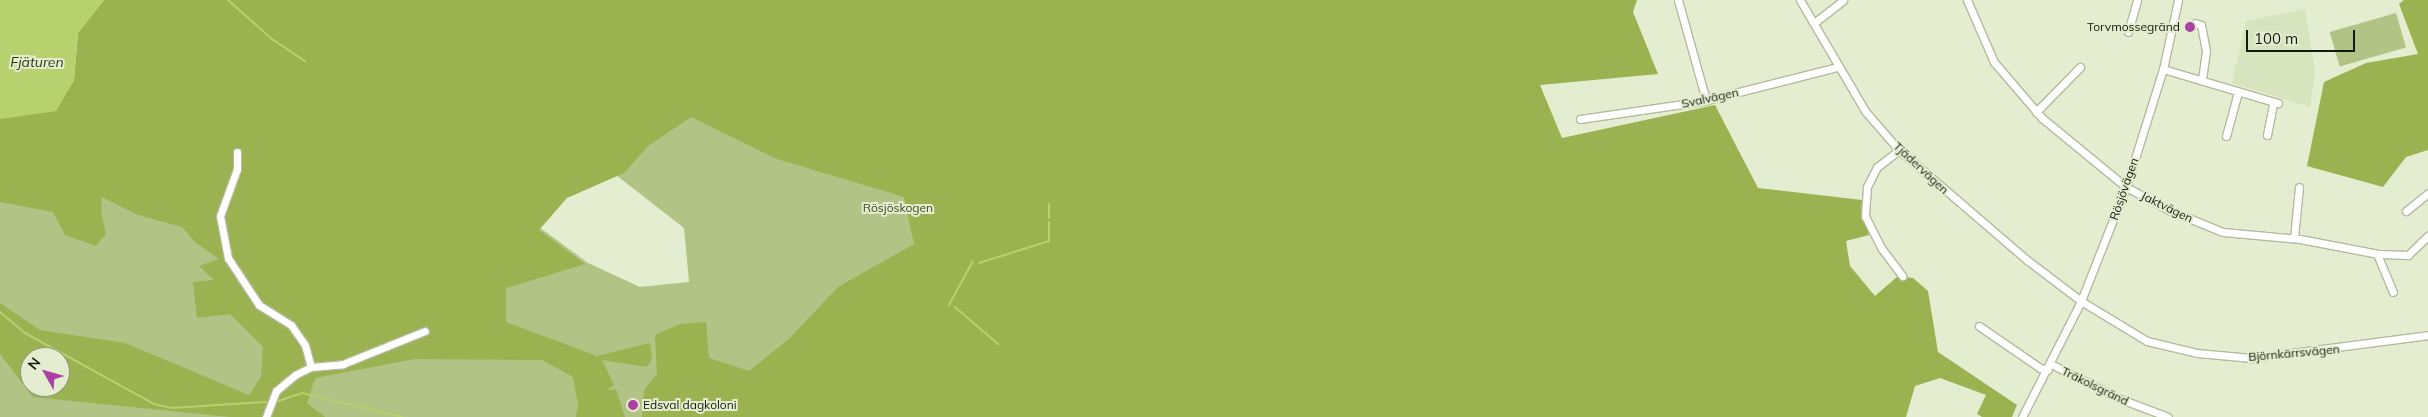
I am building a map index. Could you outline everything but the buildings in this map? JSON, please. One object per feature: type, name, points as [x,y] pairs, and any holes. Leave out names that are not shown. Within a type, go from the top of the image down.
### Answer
[{"type":"street","points":[[1678,0],[1706,100]]},
{"type":"street","name":"Tjädervägen","points":[[1800,0],[1837,67],[1865,111],[1899,150],[1998,236],[2081,301]]},
{"type":"street","points":[[1814,23],[1843,0]]},
{"type":"street","name":"Jaktvägen","points":[[1968,0],[1994,62],[2036,112],[2083,155],[2126,187],[2169,210],[2223,232],[2294,238],[2377,254],[2408,255],[2428,236]]},
{"type":"street","points":[[2128,32],[2136,0]]},
{"type":"street","name":"Rösjövägen","points":[[2022,417],[2050,367],[2081,301],[2126,187],[2163,68],[2178,0]]},
{"type":"street","points":[[2194,23],[2201,25],[2206,51],[2202,82]]},
{"type":"street","name":"Svalvägen","points":[[1580,119],[1706,100],[1837,67]]},
{"type":"street","points":[[2036,112],[2080,68]]},
{"type":"street","points":[[2163,68],[2202,82],[2275,103],[2267,135]]},
{"type":"street","points":[[2226,136],[2238,92]]},
{"type":"street","points":[[1899,150],[1877,167],[1867,187],[1866,216],[1882,249],[1902,276]]},
{"type":"street","points":[[237,152],[237,169],[220,216],[228,258],[259,305],[291,325],[305,345],[310,367]]},
{"type":"street","points":[[2294,238],[2299,187]]},
{"type":"street","points":[[2406,211],[2428,193]]},
{"type":"street","points":[[2377,254],[2393,292]]},
{"type":"street","name":"Björnkärrsvägen","points":[[2081,301],[2147,341],[2197,353],[2252,358],[2428,335]]},
{"type":"street","points":[[1979,326],[2040,368],[2050,367]]},
{"type":"street","points":[[266,417],[280,386],[310,367],[342,364],[425,331]]},
{"type":"street","name":"Träkolsgränd","points":[[2050,367],[2118,398],[2168,417]]},
{"type":"shaded area","name":"Rösjöskogen","points":[[104,0],[1637,0],[1633,12],[1658,74],[1540,85],[1562,138],[1715,105],[1758,188],[1862,200],[1861,211],[1869,235],[1846,241],[1850,266],[1875,296],[1898,276],[1913,278],[1928,291],[1938,352],[2017,405],[2012,417],[1982,417],[1977,414],[1986,395],[1940,378],[1915,386],[1906,417],[642,417],[644,390],[657,374],[655,335],[680,324],[706,322],[709,358],[749,371],[789,339],[838,287],[914,244],[904,197],[777,159],[691,117],[648,146],[624,173],[567,198],[539,230],[585,264],[506,288],[506,322],[597,356],[650,343],[652,359],[647,367],[602,360],[614,385],[606,391],[616,389],[625,417],[576,417],[578,405],[573,377],[542,360],[415,359],[315,378],[307,403],[325,417],[230,417],[33,397],[70,397],[70,347],[20,347],[20,380],[0,354],[0,303],[40,330],[125,343],[249,395],[261,377],[263,347],[230,314],[197,318],[193,282],[214,280],[199,266],[219,259],[195,242],[182,227],[138,215],[102,197],[101,211],[106,234],[96,246],[65,235],[53,212],[0,202],[0,119],[56,111],[74,80],[78,33]]},
{"type":"shaded area","points":[[2404,0],[2428,0],[2428,150],[2406,157],[2383,187],[2307,166],[2324,82],[2366,63],[2418,54],[2399,4]]},
{"type":"shaded area","points":[[2305,9],[2315,71],[2310,107],[2232,83],[2246,21]]},
{"type":"green space","name":"Rösjöskogen","points":[[927,0],[1557,417],[0,417],[0,97]],"holes":[[[616,175],[684,228],[689,282],[640,287],[588,263],[539,227],[565,197]]]},
{"type":"green space","points":[[2396,13],[2406,48],[2340,67],[2330,32]]},
{"type":"water","name":"Fjäturen","points":[[0,0],[104,0],[78,33],[74,80],[56,111],[0,119]]},
{"type":"waterway","points":[[228,0],[272,39],[305,61]]},
{"type":"waterway","points":[[1049,204],[1049,218]]},
{"type":"waterway","points":[[979,263],[1049,241],[1049,222]]},
{"type":"waterway","points":[[949,305],[973,261]]},
{"type":"waterway","points":[[955,307],[998,344]]},
{"type":"waterway","points":[[0,312],[25,333],[154,404],[172,408],[266,402]]},
{"type":"waterway","points":[[278,401],[302,393],[402,417]]},
{"type":"place","name":"Torvmossegränd","points":[[2190,27]]},
{"type":"place","name":"Edsval dagkoloni","points":[[633,405]]}]
